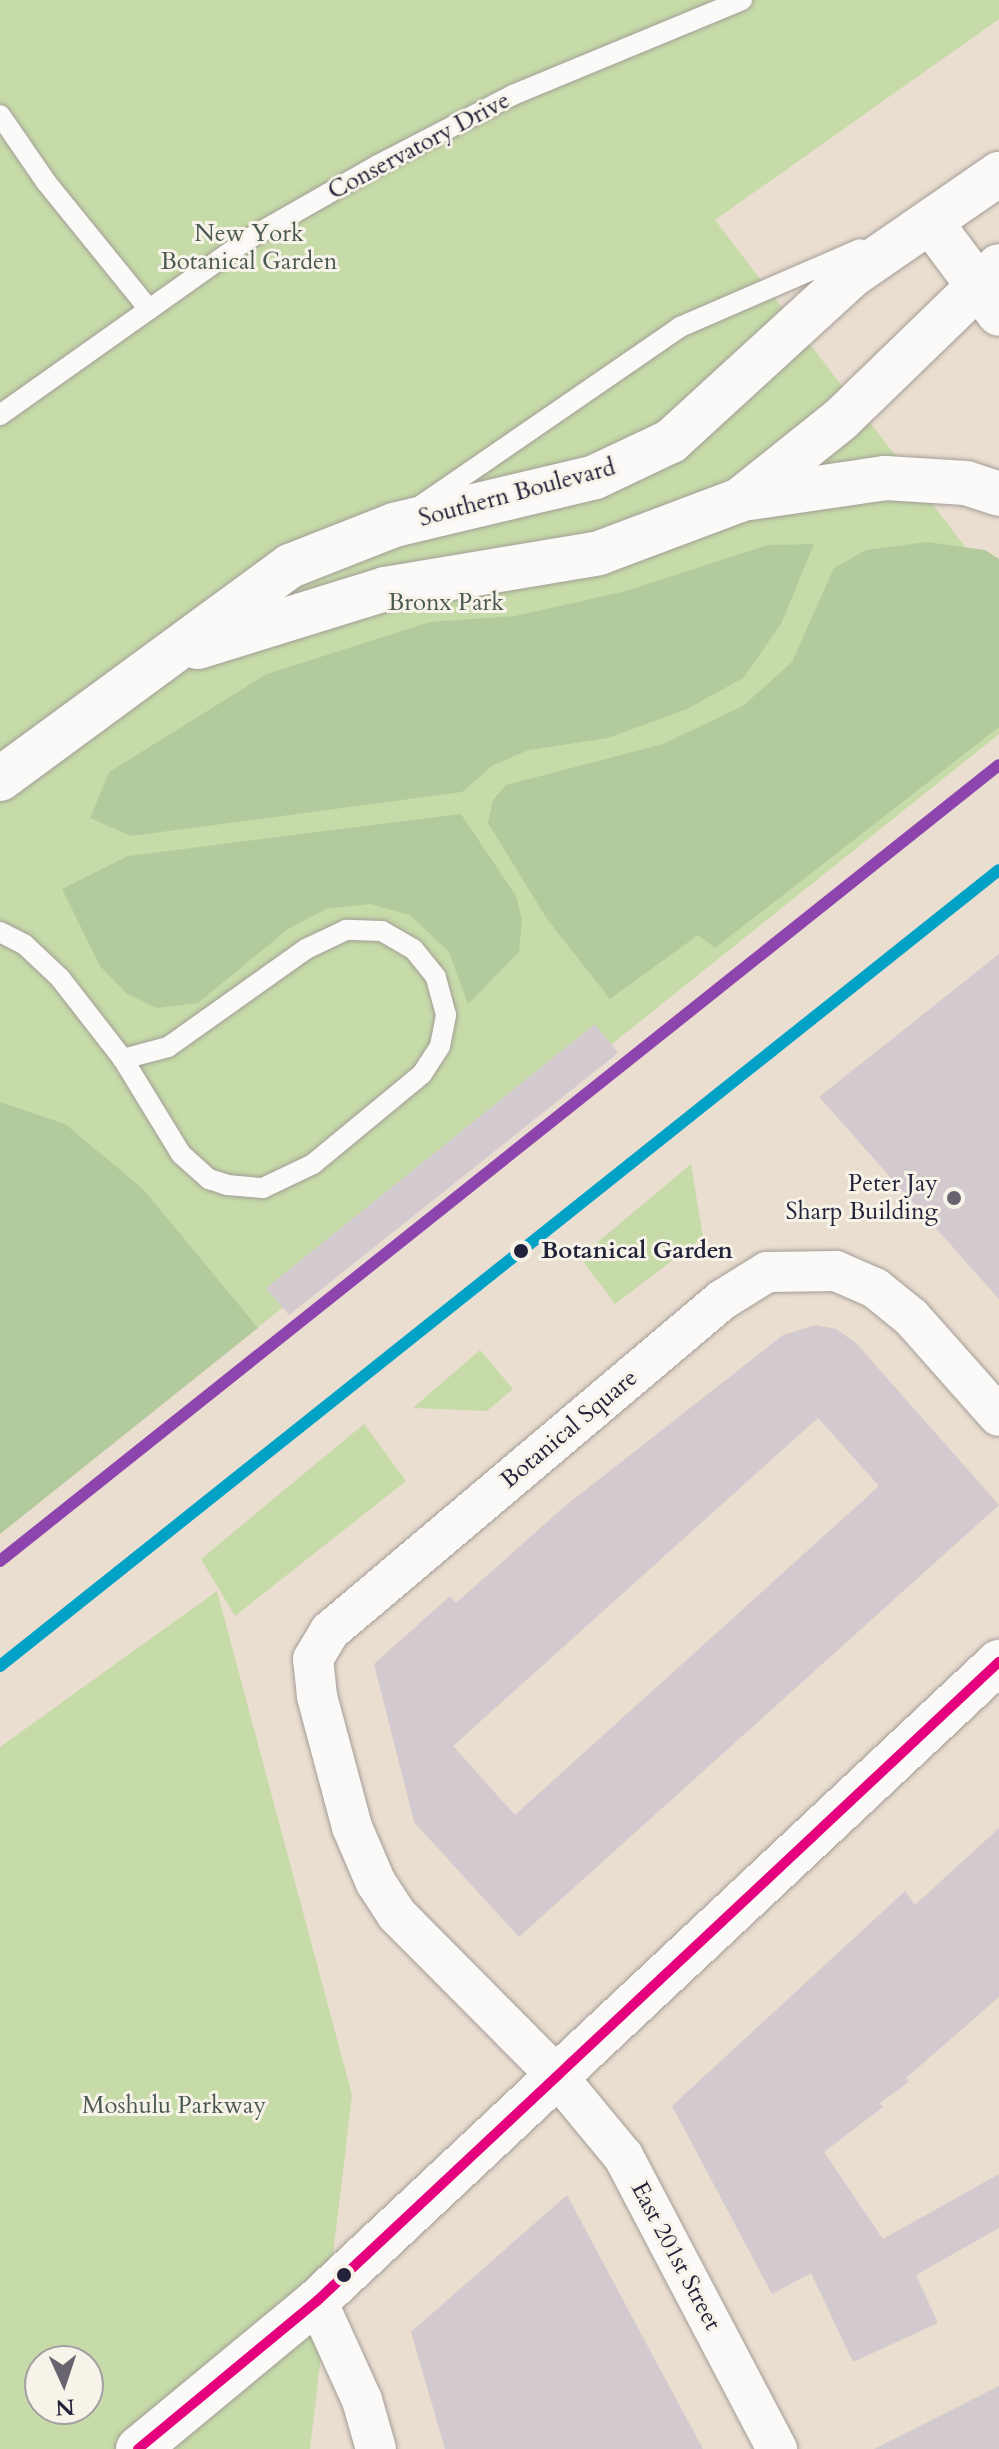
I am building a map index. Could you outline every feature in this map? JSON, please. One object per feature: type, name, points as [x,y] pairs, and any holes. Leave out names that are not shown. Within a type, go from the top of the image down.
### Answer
[{"type":"main road","name":"Southern Boulevard","points":[[0,779],[164,659],[258,585],[321,551],[394,525],[595,477],[660,448],[692,425],[851,276],[932,224],[999,174]]},
{"type":"main road","points":[[932,224],[992,289]]},
{"type":"main road","name":"Southern Boulevard","points":[[164,659],[280,618],[385,589],[599,553],[740,500],[840,420],[992,289]]},
{"type":"main road","points":[[740,500],[885,478],[966,483],[999,494]]},
{"type":"main road","points":[[138,2449],[317,2301],[999,1662]]},
{"type":"street","name":"Botanical Square","points":[[313,1659],[330,1631],[744,1283],[767,1272],[812,1267],[857,1278],[911,1317],[999,1416]]},
{"type":"street","name":"East 201st Street","points":[[313,1659],[317,1696],[352,1827],[376,1883],[405,1925],[556,2075],[623,2156],[777,2449]]},
{"type":"street","points":[[317,2301],[362,2400],[376,2449]]},
{"type":"lane","name":"Conservatory Drive","points":[[0,415],[250,238],[392,158],[513,95],[742,0]]},
{"type":"lane","points":[[0,115],[46,182],[149,309]]},
{"type":"lane","points":[[394,525],[680,327],[846,255],[932,224]]},
{"type":"lane","points":[[0,932],[24,944],[60,978],[123,1059],[196,1169],[227,1185],[263,1188],[298,1175],[411,1086],[440,1046],[446,1015],[436,977],[413,949],[382,931],[346,930],[306,949],[168,1047],[123,1059]]},
{"type":"green space","name":"Bronx Park","points":[[0,0],[999,0],[999,19],[715,220],[999,591],[999,734],[0,1534]]},
{"type":"green space","points":[[927,542],[985,550],[999,559],[999,727],[715,948],[698,935],[610,999],[547,919],[488,823],[493,800],[506,785],[663,744],[743,706],[792,662],[834,568],[866,550]]},
{"type":"green space","points":[[814,544],[781,624],[743,678],[687,709],[608,738],[529,750],[493,765],[462,792],[131,836],[90,818],[109,772],[267,674],[430,622],[515,616],[626,591],[768,545]]},
{"type":"green space","points":[[461,814],[516,896],[522,919],[519,952],[468,1004],[449,952],[410,915],[370,904],[326,909],[288,929],[198,1003],[157,1008],[127,994],[100,966],[62,889],[128,856]]},
{"type":"green space","points":[[0,1102],[65,1124],[143,1189],[258,1328],[0,1534]]},
{"type":"green space","points":[[691,1164],[703,1237],[615,1304],[580,1257]]},
{"type":"green space","points":[[480,1350],[513,1389],[487,1411],[413,1408]]},
{"type":"green space","points":[[364,1424],[406,1481],[235,1616],[201,1559]]},
{"type":"green space","name":"Moshulu Parkway","points":[[217,1591],[352,2095],[310,2449],[0,2449],[0,1747]]},
{"type":"building","name":"Peter Jay Sharp Building","points":[[999,954],[999,1299],[819,1097]]},
{"type":"building","points":[[595,1024],[618,1053],[289,1315],[266,1288]]},
{"type":"building","points":[[816,1325],[836,1329],[856,1343],[999,1505],[519,1937],[414,1822],[374,1664],[450,1596],[456,1603],[565,1506],[783,1335]],"holes":[[[818,1418],[879,1486],[515,1815],[453,1746]]]},
{"type":"building","points":[[999,1828],[999,1997],[906,2078],[909,2082],[880,2103],[883,2107],[824,2152],[883,2239],[999,2174],[999,2228],[916,2275],[938,2323],[853,2362],[811,2273],[772,2294],[672,2106],[905,1891],[915,1905]]},
{"type":"building","points":[[567,2195],[703,2449],[445,2449],[411,2332]]},
{"type":"building","points":[[999,2386],[999,2449],[874,2449]]},
{"type":"transit line","points":[[0,1561],[999,765]]},
{"type":"transit line","points":[[0,1666],[999,870]]},
{"type":"transit line","points":[[138,2449],[317,2301],[999,1662]]},
{"type":"place","name":"Peter Jay Sharp Building","points":[[954,1198]]},
{"type":"place","name":"Botanical Garden","points":[[521,1251]]},
{"type":"park label","name":"New York Botanical Garden","points":[[249,248]]}]
